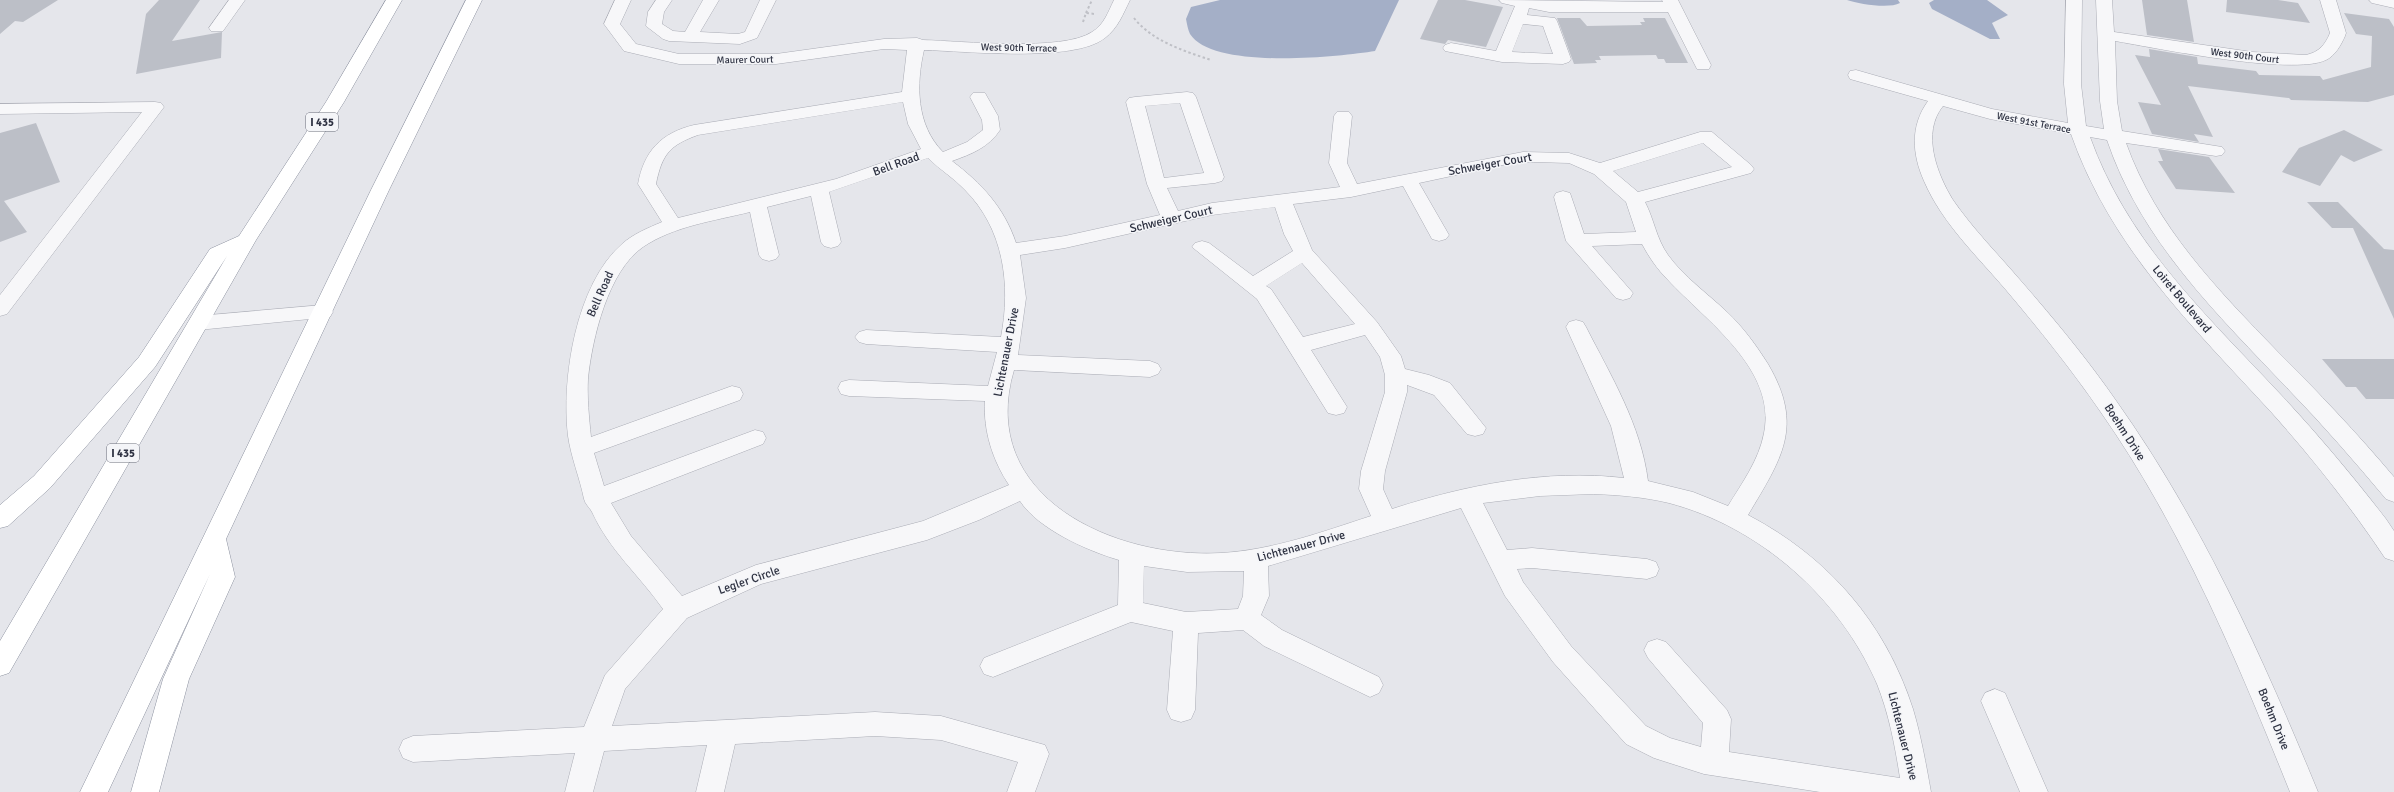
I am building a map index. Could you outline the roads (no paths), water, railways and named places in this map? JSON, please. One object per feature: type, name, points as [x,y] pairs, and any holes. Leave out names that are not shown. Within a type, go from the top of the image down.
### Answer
[{"type":"highway","name":"I 435","points":[[0,665],[246,240],[335,102],[394,0]]},
{"type":"highway","points":[[94,792],[215,541],[380,190],[474,0]]},
{"type":"highway","points":[[0,519],[42,482],[147,362],[217,253],[246,240]]},
{"type":"highway","points":[[145,792],[176,680],[223,577],[215,541]]},
{"type":"street","points":[[217,28],[237,0]]},
{"type":"street","name":"Maurer Court","points":[[622,0],[612,24],[620,38],[630,48],[679,59],[776,59],[884,44],[917,43]]},
{"type":"street","points":[[664,0],[656,12],[654,26],[670,36],[740,39],[750,35],[768,0]]},
{"type":"street","points":[[689,38],[711,0]]},
{"type":"street","name":"West 90th Terrace","points":[[917,43],[1035,49],[1064,48],[1078,45],[1098,36],[1109,26],[1122,0]]},
{"type":"street","points":[[1507,0],[1524,1],[1549,7],[1672,4],[1702,65]]},
{"type":"street","name":"Loiret Boulevard","points":[[2074,0],[2072,87],[2078,130],[2095,174],[2117,214],[2136,244],[2186,307],[2297,427],[2350,490],[2394,551]]},
{"type":"street","name":"Loiret Boulevard","points":[[2104,0],[2106,95],[2114,135],[2120,155],[2139,194],[2172,245],[2222,306],[2336,426],[2394,493]]},
{"type":"street","name":"West 90th Court","points":[[2105,35],[2272,60],[2302,61],[2320,58],[2332,47],[2338,33],[2328,0]]},
{"type":"street","points":[[2378,0],[2394,3]]},
{"type":"street","points":[[1502,57],[1524,1]]},
{"type":"street","points":[[1450,48],[1502,57],[1563,59],[1549,21],[1531,21],[1518,18]]},
{"type":"street","name":"Lichtenauer Drive","points":[[917,43],[911,70],[910,96],[916,124],[936,155],[974,188],[993,212],[1010,250],[1015,279],[1016,305],[1007,354],[997,394],[999,435],[1014,475],[1023,489],[1044,512],[1088,538],[1132,555],[1178,562],[1236,562],[1256,559],[1320,542],[1468,497],[1571,485],[1637,489],[1669,494],[1723,514],[1786,550],[1842,602],[1869,643],[1892,688],[1904,728],[1917,792]]},
{"type":"street","name":"West 91st Terrace","points":[[1856,75],[1990,114],[2078,130],[2216,151]]},
{"type":"street","points":[[673,225],[647,184],[653,159],[661,147],[673,138],[694,130],[910,96]]},
{"type":"street","name":"Bell Road","points":[[678,610],[667,592],[628,549],[608,521],[596,499],[577,431],[575,396],[579,358],[588,321],[611,268],[630,247],[651,234],[673,225],[757,202],[842,183],[984,140],[991,131],[992,123],[979,96]]},
{"type":"street","points":[[1156,184],[1215,177],[1187,96],[1135,102],[1156,184],[1172,219]]},
{"type":"street","name":"Boehm Drive","points":[[1938,100],[1927,117],[1924,140],[1925,159],[1932,178],[1944,201],[1967,231],[2040,316],[2083,372],[2110,408],[2151,472],[2203,564],[2236,630],[2265,694],[2304,792]]},
{"type":"street","points":[[0,109],[155,107],[9,286],[0,309]]},
{"type":"street","points":[[1343,116],[1338,163],[1351,191]]},
{"type":"street","points":[[1599,169],[1706,136],[1745,169],[1634,199]]},
{"type":"street","name":"Schweiger Court","points":[[1010,250],[1065,242],[1218,208],[1351,191],[1408,181],[1494,162],[1537,156],[1576,161],[1599,169],[1634,199],[1648,237],[1661,258],[1678,280],[1728,325],[1743,342],[1768,384],[1775,404],[1777,422],[1774,442],[1757,479],[1733,519]]},
{"type":"street","points":[[1408,181],[1440,236]]},
{"type":"street","points":[[819,188],[831,242]]},
{"type":"street","points":[[1563,197],[1576,241],[1623,293]]},
{"type":"street","points":[[1282,200],[1294,234],[1304,253],[1370,327],[1390,356],[1396,375],[1396,392],[1373,471],[1371,489],[1385,521]]},
{"type":"street","points":[[757,202],[768,255]]},
{"type":"street","points":[[1576,241],[1648,237]]},
{"type":"street","points":[[1202,247],[1264,294],[1336,407]]},
{"type":"street","points":[[1254,285],[1304,253]]},
{"type":"street","points":[[198,323],[323,312]]},
{"type":"street","points":[[1298,346],[1370,327]]},
{"type":"street","points":[[1576,327],[1627,437],[1636,467],[1637,489]]},
{"type":"street","points":[[866,337],[1150,369]]},
{"type":"street","points":[[1396,375],[1421,380],[1442,389],[1475,428]]},
{"type":"street","points":[[849,388],[997,394]]},
{"type":"street","points":[[582,449],[732,394]]},
{"type":"street","points":[[2297,427],[2336,426]]},
{"type":"street","points":[[596,499],[755,438]]},
{"type":"street","name":"Legler Circle","points":[[579,792],[593,739],[614,683],[678,610],[712,593],[756,575],[927,530],[972,513],[1023,489]]},
{"type":"street","points":[[1468,497],[1514,589],[1562,654],[1636,735],[1664,749],[1714,762],[1905,792]]},
{"type":"street","points":[[1130,611],[1132,555]]},
{"type":"street","points":[[1500,560],[1532,558],[1648,569]]},
{"type":"street","points":[[1247,619],[1256,596],[1256,559]]},
{"type":"street","points":[[993,666],[1130,611],[1186,623],[1247,619],[1273,638],[1370,685]]},
{"type":"street","points":[[1181,710],[1186,623]]},
{"type":"street","points":[[1657,650],[1717,719],[1714,762]]},
{"type":"street","points":[[1995,701],[2034,792]]},
{"type":"street","points":[[413,749],[593,739],[724,734],[875,724],[941,728],[1036,754],[1021,792]]},
{"type":"street","points":[[710,792],[724,734]]},
{"type":"water","points":[[1220,0],[1399,0],[1375,51],[1306,58],[1277,58],[1249,57],[1223,53],[1203,45],[1190,34],[1186,19],[1191,7]]},
{"type":"water","points":[[1847,0],[1898,0],[1900,3],[1882,6]]},
{"type":"water","points":[[1934,0],[1987,0],[2008,15],[1992,23],[2000,39],[1990,39],[1932,9],[1929,3]]}]
